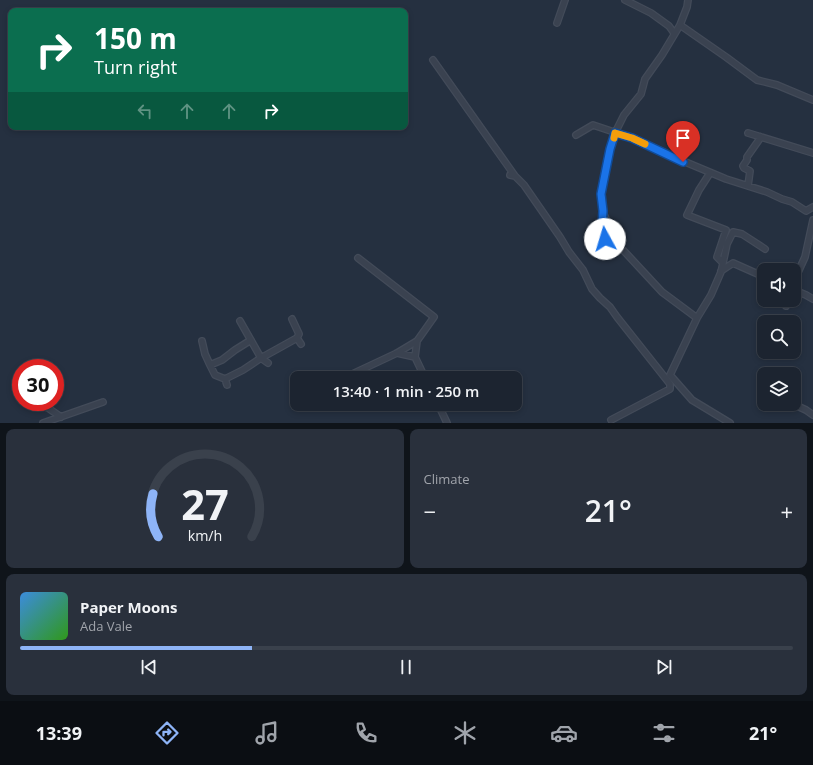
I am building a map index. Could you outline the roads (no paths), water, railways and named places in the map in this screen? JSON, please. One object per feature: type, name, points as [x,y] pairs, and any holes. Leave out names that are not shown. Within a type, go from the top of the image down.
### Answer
[{"type":"street","points":[[557,23],[565,0]]},
{"type":"street","points":[[625,0],[651,13],[669,26],[674,33]]},
{"type":"street","points":[[688,0],[687,7],[680,24],[662,55],[645,79],[641,94],[624,114],[615,133],[610,149],[601,194],[603,211],[602,226],[605,239],[624,251],[662,292],[697,318]]},
{"type":"street","points":[[680,24],[757,80],[778,85],[813,100]]},
{"type":"street","points":[[433,60],[512,175],[524,185],[569,252],[583,270],[592,289],[610,307],[670,384],[670,389],[611,420]]},
{"type":"street","points":[[576,135],[593,125],[632,138],[710,173],[792,202],[806,211],[813,207]]},
{"type":"street","points":[[748,133],[813,153]]},
{"type":"street","points":[[748,186],[750,171],[743,166],[747,160],[747,157],[761,137]]},
{"type":"street","points":[[710,173],[699,190],[687,215],[726,230],[717,257],[723,263]]},
{"type":"street","points":[[603,211],[616,246]]},
{"type":"street","points":[[801,266],[805,257],[813,220]]},
{"type":"street","points":[[730,423],[692,400],[670,375],[697,318],[711,295],[721,272],[727,244],[733,232],[742,234],[765,249]]},
{"type":"street","points":[[358,258],[434,317],[417,341],[398,353],[359,371]]},
{"type":"street","points":[[721,272],[733,263],[757,274]]},
{"type":"street","points":[[801,293],[813,299]]},
{"type":"street","points":[[202,341],[205,354],[215,375],[225,379],[297,338],[299,334],[292,319]]},
{"type":"street","points":[[240,321],[261,358],[268,363]]},
{"type":"street","points":[[297,338],[301,344]]},
{"type":"street","points":[[210,364],[222,360],[234,350],[251,340]]},
{"type":"street","points":[[417,341],[415,357],[422,371]]},
{"type":"street","points":[[398,353],[415,357]]},
{"type":"street","points":[[225,379],[227,385]]},
{"type":"street","points":[[43,423],[104,402]]},
{"type":"street","points":[[801,408],[813,415]]},
{"type":"street","points":[[52,411],[61,417]]},
{"type":"street","points":[[441,411],[447,423]]}]
